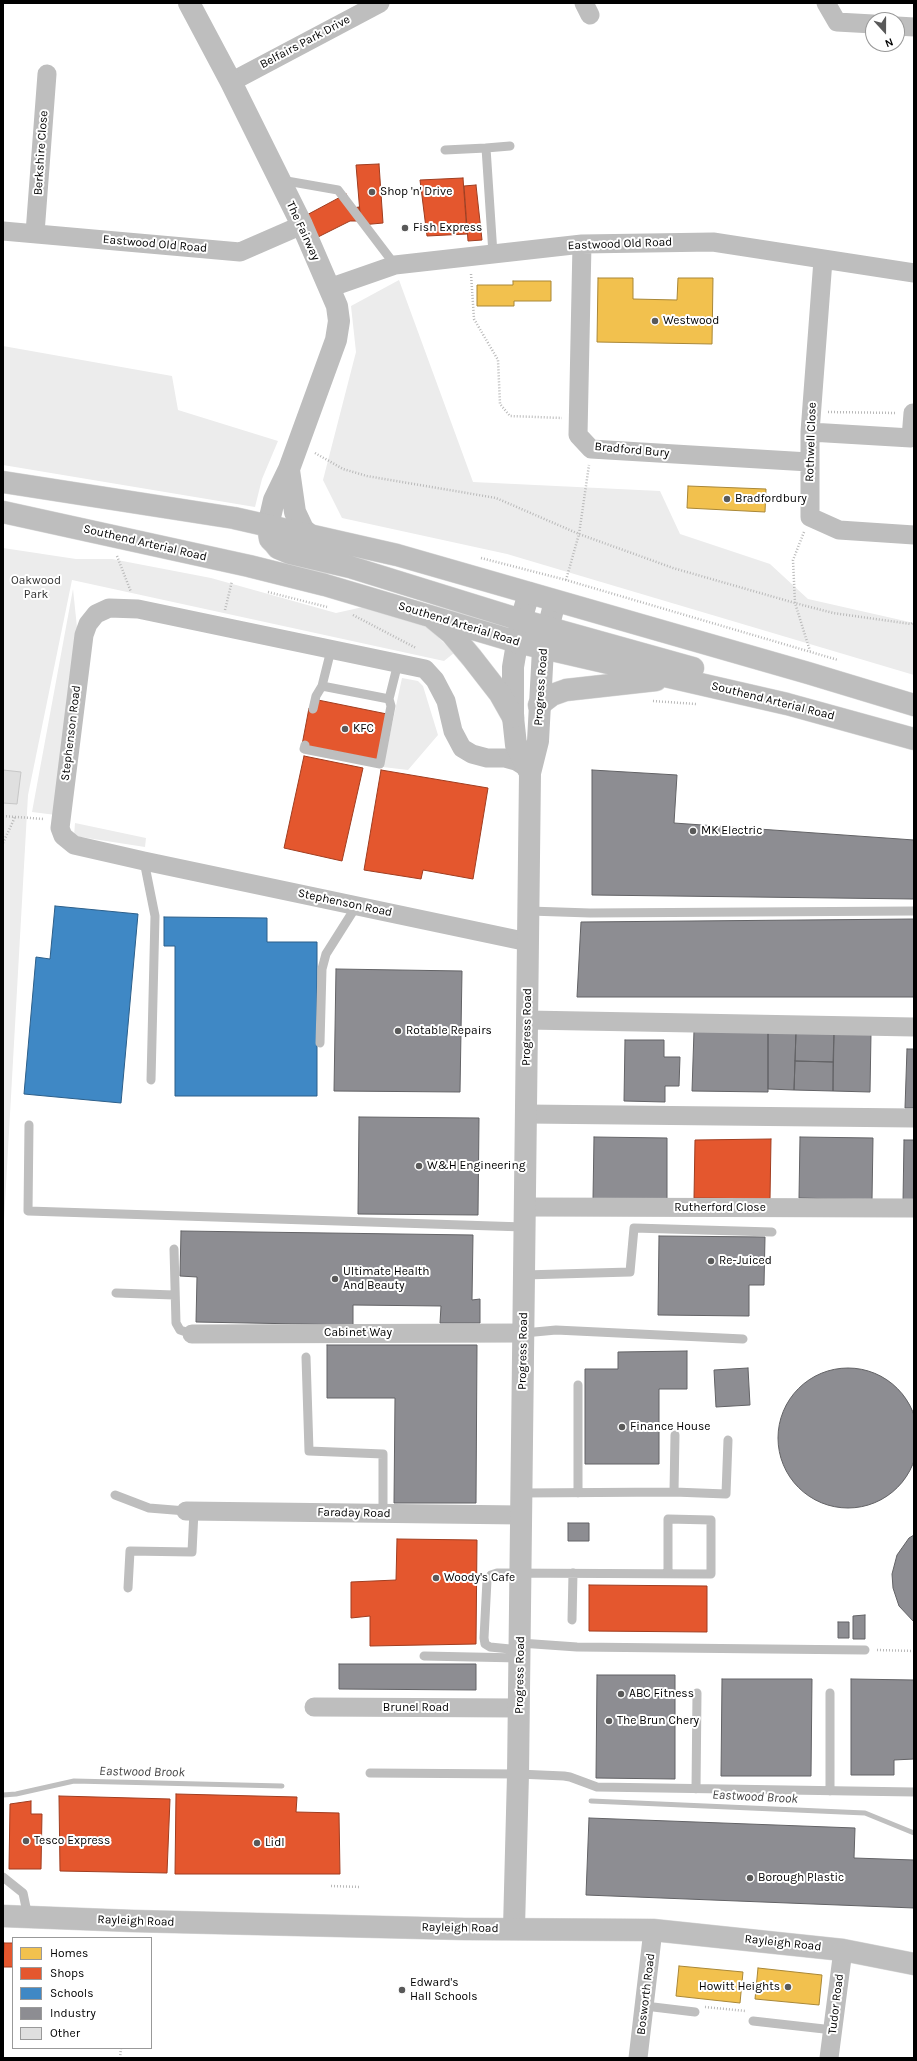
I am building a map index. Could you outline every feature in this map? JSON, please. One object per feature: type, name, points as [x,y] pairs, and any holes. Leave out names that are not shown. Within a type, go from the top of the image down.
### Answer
[{"type":"main road","name":"The Fairway","points":[[189,3],[302,225],[338,313],[336,340],[289,469],[274,500],[268,526]]},
{"type":"main road","name":"The Fairway","points":[[289,469],[295,512],[303,529],[311,536]]},
{"type":"main road","points":[[3,482],[223,516],[397,555],[430,573],[525,608],[548,627],[766,688],[787,704]]},
{"type":"main road","name":"Southend Arterial Road","points":[[3,512],[249,566],[325,585],[517,642],[787,704],[914,740]]},
{"type":"main road","points":[[268,526],[270,539],[284,551],[350,567],[416,586],[525,608],[555,601],[808,673],[914,705]]},
{"type":"main road","name":"Progress Road","points":[[514,1928],[520,1650],[530,773],[538,741],[543,648],[555,601]]},
{"type":"main road","name":"Progress Road","points":[[525,608],[513,667],[513,726],[516,745],[530,773]]},
{"type":"main road","points":[[423,613],[439,622],[451,633],[500,694],[513,726]]},
{"type":"main road","points":[[539,705],[552,695],[566,690],[677,678]]},
{"type":"main road","name":"Rayleigh Road","points":[[3,1916],[164,1922],[653,1930],[843,1950],[914,1964]]},
{"type":"street","name":"Belfairs Park Drive","points":[[230,82],[380,3]]},
{"type":"street","points":[[826,3],[837,22],[865,24]]},
{"type":"street","name":"Berkshire Close","points":[[35,233],[47,74]]},
{"type":"street","name":"Eastwood Old Road","points":[[3,231],[240,252],[302,225]]},
{"type":"street","name":"Eastwood Old Road","points":[[329,288],[395,265],[582,244],[713,242],[914,273]]},
{"type":"street","name":"Bradford Bury","points":[[582,244],[578,435],[592,449],[809,462]]},
{"type":"street","name":"Rothwell Close","points":[[810,517],[810,432],[823,260]]},
{"type":"street","points":[[810,432],[911,438],[913,414]]},
{"type":"street","points":[[810,517],[838,530],[914,534]]},
{"type":"street","name":"Stephenson Road","points":[[528,942],[144,861],[74,844],[63,836],[60,821],[84,635],[88,624],[96,614],[109,608],[138,609],[425,669],[435,680],[446,701],[453,731],[462,748],[472,754],[487,758],[516,760],[530,773]]},
{"type":"street","points":[[494,758],[502,757],[511,750],[513,726]]},
{"type":"street","points":[[527,1020],[914,1027]]},
{"type":"street","points":[[526,1114],[914,1118]]},
{"type":"street","name":"Rutherford Close","points":[[525,1217],[914,1208]]},
{"type":"street","name":"Cabinet Way","points":[[192,1334],[524,1333]]},
{"type":"street","name":"Faraday Road","points":[[190,1511],[521,1515]]},
{"type":"street","name":"Brunel Road","points":[[314,1707],[519,1708]]},
{"type":"street","name":"Bosworth Road","points":[[638,2058],[653,1930]]},
{"type":"street","name":"Tudor Road","points":[[829,2058],[843,1950]]},
{"type":"lane","points":[[445,150],[510,146]]},
{"type":"lane","points":[[486,148],[492,254]]},
{"type":"lane","points":[[278,179],[338,190],[395,265]]},
{"type":"lane","points":[[313,709],[316,696],[322,686],[331,650]]},
{"type":"lane","points":[[305,745],[304,749],[380,764],[391,706],[389,699],[398,663]]},
{"type":"lane","points":[[322,686],[389,699]]},
{"type":"lane","points":[[144,861],[156,916],[151,1080]]},
{"type":"lane","points":[[320,1043],[322,969],[326,954],[357,905]]},
{"type":"lane","points":[[529,911],[590,913],[914,911]]},
{"type":"lane","points":[[29,1125],[28,1211],[525,1217]]},
{"type":"lane","points":[[524,1275],[630,1272],[634,1228],[772,1232]]},
{"type":"lane","points":[[174,1249],[174,1295],[176,1323],[180,1330],[192,1334]]},
{"type":"lane","points":[[116,1293],[174,1295]]},
{"type":"lane","points":[[524,1333],[556,1330],[743,1339]]},
{"type":"lane","points":[[306,1358],[310,1451],[383,1454],[383,1513]]},
{"type":"lane","points":[[578,1385],[578,1493]]},
{"type":"lane","points":[[674,1492],[675,1435]]},
{"type":"lane","points":[[522,1493],[674,1492],[726,1494],[728,1440]]},
{"type":"lane","points":[[115,1496],[149,1508],[190,1511],[192,1552],[130,1551],[128,1588]]},
{"type":"lane","points":[[520,1650],[490,1647],[485,1644],[487,1580],[497,1573],[711,1574],[711,1520],[668,1519],[668,1573]]},
{"type":"lane","points":[[572,1620],[573,1573]]},
{"type":"lane","points":[[424,1656],[577,1647],[865,1650]]},
{"type":"lane","points":[[696,1789],[697,1693]]},
{"type":"lane","points":[[830,1693],[830,1791]]},
{"type":"lane","points":[[370,1773],[518,1774],[570,1777],[597,1788],[914,1792]]},
{"type":"lane","points":[[3,1877],[23,1893],[28,1917]]},
{"type":"lane","points":[[645,2006],[695,2012]]},
{"type":"lane","points":[[757,2021],[833,2030]]},
{"type":"path","points":[[470,256],[474,319],[498,360],[500,404],[510,416],[578,419]]},
{"type":"path","points":[[812,412],[913,414]]},
{"type":"path","points":[[298,443],[343,469],[367,476],[496,498],[579,534],[673,568],[833,613],[911,624],[914,622]]},
{"type":"path","points":[[566,580],[579,534],[592,449]]},
{"type":"path","points":[[810,517],[793,560],[795,603],[810,651]]},
{"type":"path","points":[[124,556],[117,554],[138,609]]},
{"type":"path","points":[[224,581],[239,585]]},
{"type":"path","points":[[260,590],[334,609]]},
{"type":"path","points":[[347,613],[362,619],[419,650]]},
{"type":"path","points":[[646,701],[697,704]]},
{"type":"path","points":[[3,816],[60,821]]},
{"type":"path","points":[[3,843],[15,817]]},
{"type":"path","points":[[865,1650],[914,1651]]},
{"type":"path","points":[[331,1886],[360,1887]]},
{"type":"path","points":[[685,2011],[692,2006],[755,2011],[757,2021]]},
{"type":"green space","points":[[399,280],[473,482],[660,491],[680,534],[770,564],[808,599],[914,623],[914,675],[507,554],[342,518],[323,480],[356,352],[351,306]]},
{"type":"green space","points":[[3,346],[172,376],[178,410],[278,441],[262,479],[255,507],[3,465]]},
{"type":"green space","name":"Oakwood Park","points":[[3,548],[76,559],[112,559],[211,578],[336,613],[363,607],[422,621],[454,653],[444,661],[72,580],[28,795],[3,1238]]},
{"type":"green space","points":[[73,589],[81,666],[56,815],[32,812]]},
{"type":"green space","points":[[402,678],[418,681],[423,686],[438,735],[408,770],[383,767]]},
{"type":"green space","points":[[75,823],[146,838],[145,847],[74,836]]},
{"type":"building: Homes","name":"Westwood","points":[[598,278],[633,278],[633,299],[677,300],[678,278],[713,278],[712,344],[597,342]]},
{"type":"building: Homes","points":[[513,281],[551,281],[551,301],[514,301],[514,306],[477,306],[477,285],[513,285]]},
{"type":"building: Homes","name":"Bradfordbury","points":[[688,486],[766,489],[765,512],[687,508]]},
{"type":"building: Homes","name":"Howitt Heights","points":[[679,1966],[743,1972],[740,2003],[676,1996]]},
{"type":"building: Homes","name":"Howitt Heights","points":[[758,1968],[822,1975],[819,2005],[755,1999]]},
{"type":"building: Shops","points":[[379,164],[383,223],[361,225],[356,165]]},
{"type":"building: Shops","points":[[463,178],[467,234],[427,236],[420,180]]},
{"type":"building: Shops","points":[[476,185],[482,240],[468,241],[464,186]]},
{"type":"building: Shops","points":[[346,194],[353,208],[359,207],[360,221],[350,221],[314,239],[303,217]]},
{"type":"building: Shops","name":"KFC","points":[[318,700],[387,714],[378,760],[302,745],[309,708]]},
{"type":"building: Shops","points":[[304,756],[363,768],[342,861],[284,848]]},
{"type":"building: Shops","points":[[381,770],[488,788],[473,879],[423,870],[421,879],[364,870]]},
{"type":"building: Shops","points":[[771,1139],[770,1199],[694,1198],[695,1140]]},
{"type":"building: Shops","points":[[397,1539],[477,1540],[476,1644],[370,1646],[370,1616],[351,1618],[351,1582],[396,1580]]},
{"type":"building: Shops","points":[[589,1585],[707,1586],[707,1632],[589,1631]]},
{"type":"building: Shops","name":"Lidl","points":[[176,1794],[297,1797],[296,1812],[339,1813],[340,1874],[175,1874]]},
{"type":"building: Shops","points":[[59,1796],[170,1799],[167,1873],[60,1871]]},
{"type":"building: Shops","name":"Tesco Express","points":[[31,1801],[31,1814],[42,1814],[41,1869],[9,1869],[10,1804]]},
{"type":"building: Shops","points":[[4,1943],[12,1943],[12,1967],[3,1967]]},
{"type":"building: Schools","points":[[55,906],[138,914],[121,1103],[24,1094],[36,957],[50,959]]},
{"type":"building: Schools","points":[[164,917],[267,918],[267,942],[317,942],[317,1096],[175,1096],[175,946],[164,946]]},
{"type":"building: Industry","name":"MK Electric","points":[[592,770],[677,775],[674,823],[914,840],[914,899],[592,895]]},
{"type":"building: Industry","points":[[914,919],[914,997],[577,997],[581,922]]},
{"type":"building: Industry","name":"Rotable Repairs","points":[[336,969],[462,971],[460,1092],[334,1091]]},
{"type":"building: Industry","points":[[694,1031],[768,1032],[768,1092],[692,1091]]},
{"type":"building: Industry","points":[[768,1032],[796,1032],[794,1090],[768,1089]]},
{"type":"building: Industry","points":[[796,1032],[834,1033],[833,1062],[795,1061]]},
{"type":"building: Industry","points":[[834,1033],[871,1033],[870,1092],[833,1091]]},
{"type":"building: Industry","points":[[625,1040],[664,1040],[664,1057],[680,1057],[679,1086],[665,1086],[665,1102],[624,1101]]},
{"type":"building: Industry","points":[[907,1049],[914,1049],[914,1108],[905,1108]]},
{"type":"building: Industry","points":[[795,1061],[833,1062],[833,1091],[794,1090]]},
{"type":"building: Industry","name":"W&H Engineering","points":[[359,1117],[479,1118],[478,1215],[358,1214]]},
{"type":"building: Industry","points":[[594,1137],[667,1138],[667,1200],[593,1199]]},
{"type":"building: Industry","points":[[800,1137],[873,1138],[872,1200],[799,1198]]},
{"type":"building: Industry","points":[[904,1140],[914,1140],[914,1202],[903,1202]]},
{"type":"building: Industry","name":"Ultimate Health And Beauty","points":[[181,1231],[473,1235],[472,1300],[480,1299],[480,1323],[440,1323],[441,1306],[353,1305],[353,1325],[196,1322],[197,1277],[180,1276]]},
{"type":"building: Industry","name":"Re-Juiced","points":[[659,1236],[765,1237],[764,1285],[749,1285],[749,1316],[658,1315]]},
{"type":"building: Industry","points":[[327,1345],[477,1345],[476,1503],[394,1503],[395,1398],[327,1398]]},
{"type":"building: Industry","name":"Finance House","points":[[687,1351],[687,1389],[659,1389],[659,1464],[585,1464],[585,1369],[618,1369],[618,1352]]},
{"type":"building: Industry","points":[[748,1368],[750,1405],[716,1407],[714,1370]]},
{"type":"building: Industry","points":[[855,1368],[875,1373],[898,1388],[913,1411],[917,1424],[917,1452],[913,1465],[898,1488],[875,1503],[862,1507],[841,1508],[821,1503],[798,1488],[783,1465],[779,1452],[778,1431],[783,1411],[798,1388],[821,1373],[834,1369]]},
{"type":"building: Industry","points":[[568,1523],[589,1523],[589,1541],[568,1541]]},
{"type":"building: Industry","points":[[914,1535],[914,1622],[899,1606],[893,1588],[892,1574],[897,1555],[909,1538]]},
{"type":"building: Industry","points":[[865,1615],[865,1639],[853,1639],[853,1616]]},
{"type":"building: Industry","points":[[838,1622],[849,1622],[849,1638],[838,1638]]},
{"type":"building: Industry","points":[[339,1664],[476,1664],[476,1690],[339,1689]]},
{"type":"building: Industry","points":[[597,1675],[675,1675],[675,1779],[596,1778]]},
{"type":"building: Industry","points":[[722,1679],[812,1679],[811,1776],[721,1776]]},
{"type":"building: Industry","points":[[851,1679],[914,1680],[914,1759],[894,1760],[894,1775],[851,1775]]},
{"type":"building: Industry","name":"Borough Plastic","points":[[589,1818],[855,1828],[854,1858],[914,1860],[914,1908],[586,1895]]},
{"type":"building: Other","points":[[3,770],[21,772],[17,804],[3,803]]},
{"type":"waterway","name":"Eastwood Brook","points":[[3,1795],[16,1794],[74,1781],[282,1786]]},
{"type":"waterway","name":"Eastwood Brook","points":[[591,1801],[865,1813],[914,1833]]},
{"type":"place","name":"Shop 'n' Drive","points":[[372,192]]},
{"type":"place","name":"Fish Express","points":[[405,228]]},
{"type":"place","name":"Westwood","points":[[655,321]]},
{"type":"place","name":"Bradfordbury","points":[[727,499]]},
{"type":"place","name":"KFC","points":[[345,729]]},
{"type":"place","name":"MK Electric","points":[[693,831]]},
{"type":"place","name":"Rotable Repairs","points":[[398,1031]]},
{"type":"place","name":"W&H Engineering","points":[[419,1166]]},
{"type":"place","name":"Re-Juiced","points":[[711,1261]]},
{"type":"place","name":"Ultimate Health And Beauty","points":[[335,1279]]},
{"type":"place","name":"Finance House","points":[[622,1427]]},
{"type":"place","name":"Woody's Cafe","points":[[436,1578]]},
{"type":"place","name":"ABC Fitness","points":[[621,1694]]},
{"type":"place","name":"The Brun Chery","points":[[609,1721]]},
{"type":"place","name":"Tesco Express","points":[[26,1841]]},
{"type":"place","name":"Lidl","points":[[257,1843]]},
{"type":"place","name":"Borough Plastic","points":[[750,1878]]},
{"type":"place","name":"Howitt Heights","points":[[788,1987]]},
{"type":"place","name":"Edward's Hall Schools","points":[[402,1990]]}]
